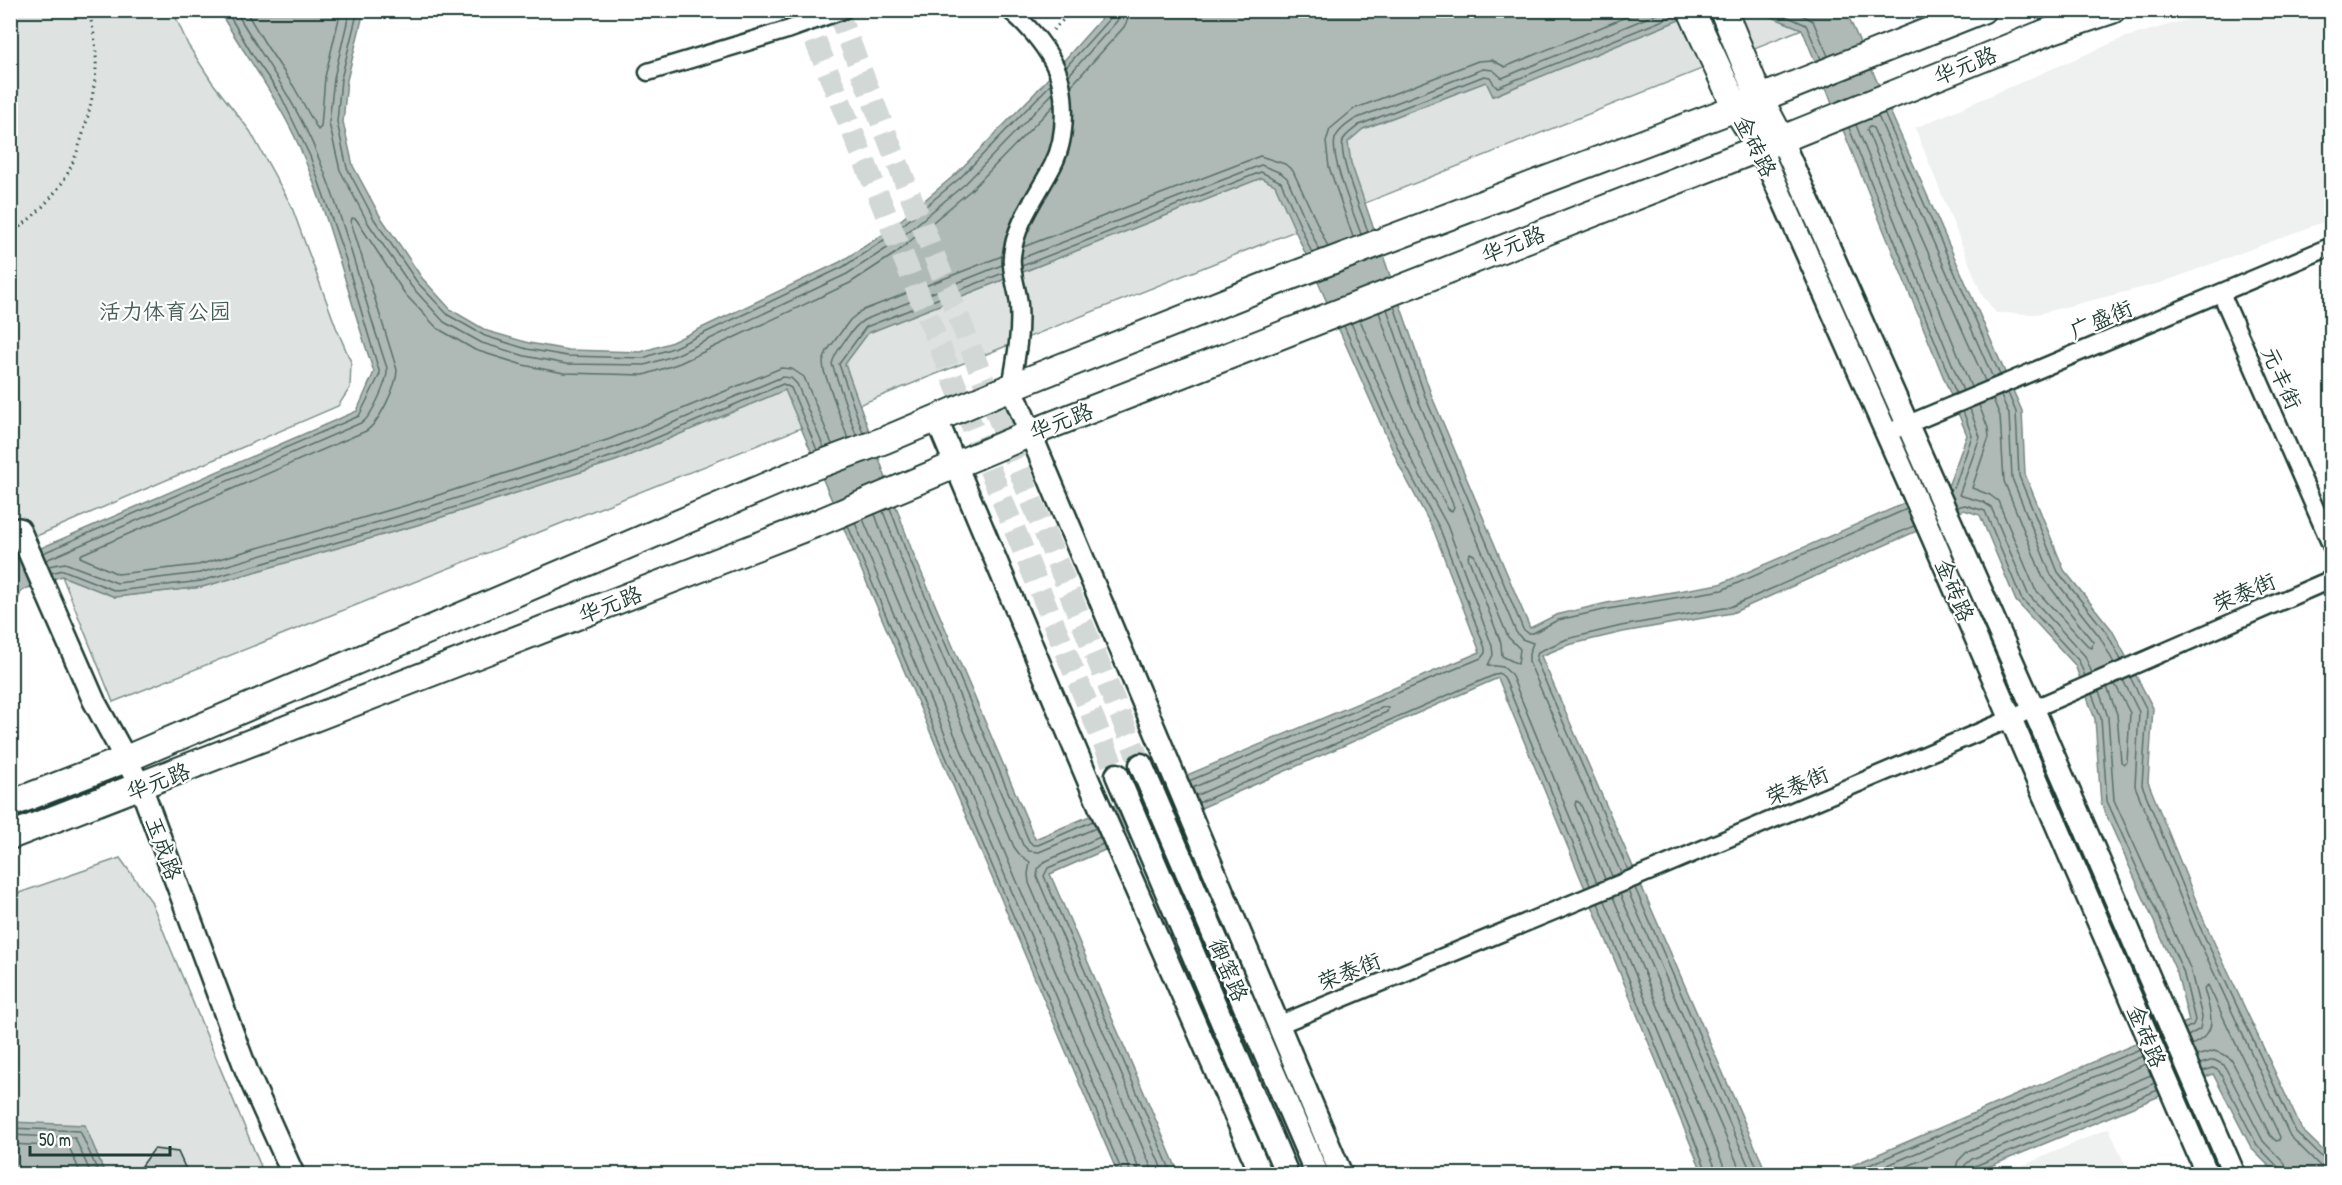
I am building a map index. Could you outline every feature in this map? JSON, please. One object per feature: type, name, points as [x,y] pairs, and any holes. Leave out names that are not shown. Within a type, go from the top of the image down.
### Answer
[{"type":"main road","name":"华元路","points":[[10,804],[126,759],[799,472],[885,440],[1011,387],[1278,281],[1760,99],[1982,10]]},
{"type":"main road","name":"华元路","points":[[10,836],[820,522],[1031,433],[2050,31],[2112,10]]},
{"type":"main road","name":"金砖路","points":[[1695,21],[1736,108],[1770,143]]},
{"type":"main road","name":"金砖路","points":[[1728,22],[1760,99],[1770,143]]},
{"type":"main road","name":"御窑路","points":[[1141,765],[1317,1174]]},
{"type":"main road","name":"御窑路","points":[[1117,775],[1287,1174]]},
{"type":"street","points":[[648,72],[787,30],[843,10]]},
{"type":"street","points":[[1009,10],[1021,20],[1054,63],[1065,112],[1062,143],[1054,164],[1039,188],[1014,239],[1011,258],[1019,303],[1020,341],[1011,387],[1341,1174]]},
{"type":"street","name":"金砖路","points":[[1770,143],[1908,425],[2234,1174]]},
{"type":"street","name":"金砖路","points":[[1770,143],[1907,484],[1932,536],[2207,1174]]},
{"type":"street","name":"广盛街","points":[[1887,434],[2331,246]]},
{"type":"street","name":"元丰街","points":[[2221,294],[2331,547]]},
{"type":"street","points":[[936,418],[1089,783],[1261,1174]]},
{"type":"street","name":"玉成路","points":[[19,529],[94,701],[141,787],[247,1072],[293,1174]]},
{"type":"street","name":"荣泰街","points":[[1278,1025],[2010,719],[2331,579]]},
{"type":"path","points":[[10,234],[30,221],[48,200],[63,182],[77,155],[96,70],[96,48],[88,10]]},
{"type":"path","points":[[1040,44],[1073,10]]},
{"type":"shaded area","points":[[2217,11],[2331,11],[2331,219],[2161,283],[2037,314],[1996,313],[1982,295],[1915,128],[2126,37]]},
{"type":"shaded area","points":[[2109,1128],[2129,1174],[2003,1174]]},
{"type":"green space","name":"活力体育公园","points":[[11,11],[173,11],[188,45],[212,82],[250,131],[291,205],[351,362],[350,388],[338,406],[11,547]]},
{"type":"green space","points":[[1701,11],[1757,11],[1802,29],[113,702],[62,576],[115,597],[202,587],[417,525],[618,460],[845,364],[868,333],[1261,178],[1363,129],[1487,81],[1493,96]]},
{"type":"green space","points":[[120,858],[151,901],[264,1174],[11,1174],[10,896]]},
{"type":"water","points":[[219,11],[364,11],[347,80],[343,122],[353,166],[380,216],[422,278],[451,310],[487,331],[529,343],[568,350],[641,352],[670,343],[840,262],[884,234],[956,174],[1035,93],[1108,11],[1701,11],[1493,96],[1486,82],[1363,129],[1348,142],[1351,163],[1432,397],[1530,628],[1556,615],[1607,603],[1720,584],[1949,484],[1967,435],[1802,29],[1757,11],[1846,11],[2022,411],[2025,474],[2064,570],[2112,630],[2153,708],[2148,782],[2205,923],[2302,1130],[2331,1158],[2331,1174],[2277,1174],[2252,1149],[2213,1074],[1971,1174],[1832,1174],[2189,1021],[2177,973],[2101,803],[2095,719],[2075,665],[2016,601],[1980,515],[1964,510],[1732,613],[1623,632],[1568,645],[1541,656],[1767,1174],[1703,1174],[1498,678],[1050,874],[1179,1174],[1118,1174],[785,390],[618,460],[417,525],[202,587],[115,597],[62,576],[22,590],[11,614],[11,561],[357,411],[374,372],[324,212],[305,160],[287,121]],"holes":[[[1261,178],[1275,185],[1400,467],[1434,531],[1480,652],[1035,839],[911,548],[845,364],[868,333]]]},
{"type":"water","points":[[10,1122],[85,1125],[105,1174],[11,1174]]},
{"type":"building","points":[[154,1149],[178,1152],[188,1174],[136,1174]]},
{"type":"tunnel","points":[[803,10],[1117,775]]},
{"type":"tunnel","points":[[837,10],[1025,485],[1141,765]]}]
